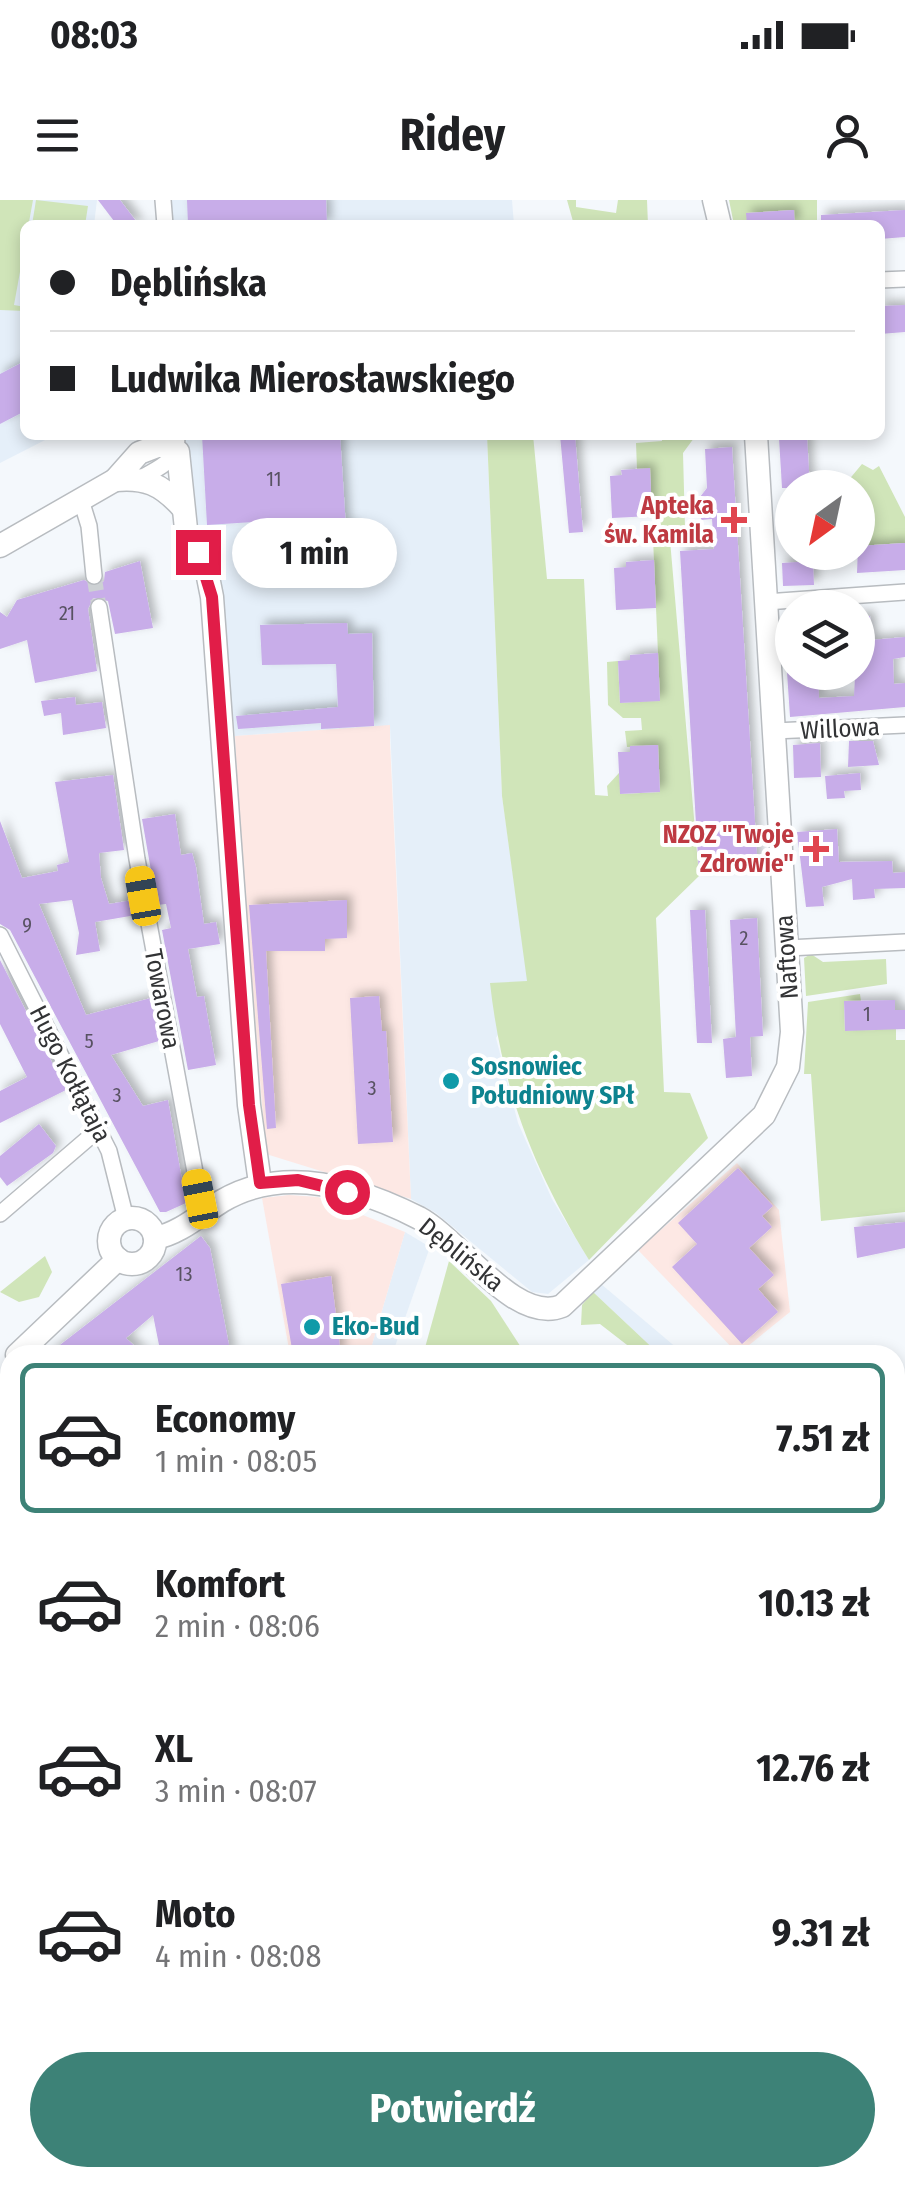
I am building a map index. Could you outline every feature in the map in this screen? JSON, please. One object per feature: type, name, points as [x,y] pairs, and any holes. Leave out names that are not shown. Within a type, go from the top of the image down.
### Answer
[{"type":"street","name":"Naftowa","points":[[542,1311],[562,1306],[764,1116],[780,1088],[791,1049],[756,440]]},
{"type":"street","points":[[0,546],[115,480],[144,444],[177,443]]},
{"type":"street","points":[[141,478],[177,443]]},
{"type":"street","points":[[177,443],[182,506],[212,597],[249,1105],[260,1183]]},
{"type":"street","points":[[115,480],[141,478],[160,486],[182,506]]},
{"type":"street","points":[[81,500],[94,576]]},
{"type":"street","points":[[766,602],[905,592]]},
{"type":"street","name":"Towarowa","points":[[100,607],[136,859],[200,1199],[208,1211]]},
{"type":"street","name":"Willowa","points":[[774,731],[905,725]]},
{"type":"street","name":"Hugo Kołłątaja","points":[[0,935],[99,1129],[126,1219]]},
{"type":"street","points":[[788,948],[905,942]]},
{"type":"street","points":[[0,1214],[99,1129]]},
{"type":"street","name":"Dęblińska","points":[[155,1238],[260,1183],[322,1184],[422,1220],[516,1300],[542,1311]]},
{"type":"street","points":[[126,1219],[145,1222],[155,1238],[154,1249],[144,1262],[133,1264],[118,1259],[109,1239],[114,1226],[126,1219]]},
{"type":"street","points":[[28,1345],[118,1259]]},
{"type":"shaded area","points":[[13,200],[97,200],[95,220],[20,220],[20,440],[45,440],[0,463],[0,223]]},
{"type":"shaded area","points":[[169,200],[512,200],[514,220],[171,220]]},
{"type":"shaded area","points":[[185,440],[487,440],[502,796],[528,982],[496,1038],[518,1123],[552,1199],[589,1260],[548,1294],[532,1292],[436,1213],[411,1199],[390,726],[235,736],[214,562],[191,516]]},
{"type":"shaded area","points":[[390,725],[411,1199],[266,1154],[235,736]]},
{"type":"shaded area","points":[[737,1163],[779,1210],[790,1312],[749,1345],[729,1345],[638,1250]]},
{"type":"shaded area","points":[[318,1197],[405,1232],[372,1345],[288,1345],[262,1198]]},
{"type":"shaded area","points":[[405,1232],[430,1247],[396,1345],[372,1345]]},
{"type":"shaded area","points":[[601,1284],[673,1345],[649,1345],[593,1292]]},
{"type":"green space","points":[[0,200],[33,200],[29,220],[20,220],[20,272],[14,305],[20,306],[20,311],[0,310]]},
{"type":"green space","points":[[36,200],[88,206],[86,220],[33,220]]},
{"type":"green space","points":[[567,200],[576,200],[576,207],[616,213],[618,200],[647,200],[648,220],[573,220]]},
{"type":"green space","points":[[729,200],[817,200],[817,220],[794,220],[793,210],[747,213],[747,220],[733,220]]},
{"type":"green space","points":[[487,440],[533,440],[547,579],[584,579],[595,795],[608,796],[607,786],[619,773],[621,794],[660,792],[658,745],[627,747],[625,731],[642,730],[641,718],[623,718],[608,705],[607,662],[618,661],[620,703],[660,700],[650,469],[637,469],[636,443],[693,440],[683,453],[685,527],[670,540],[699,876],[656,918],[664,1092],[690,1093],[708,1138],[589,1260],[536,1160],[512,1093],[495,1022],[490,983],[527,981],[502,796]]},
{"type":"green space","points":[[879,466],[905,517],[905,543],[875,545],[873,470]]},
{"type":"green space","points":[[811,954],[823,962],[886,959],[887,984],[806,996],[804,958]]},
{"type":"green space","points":[[860,994],[861,1001],[844,1002],[845,1031],[896,1026],[896,1040],[905,1040],[905,1212],[821,1221],[811,1074],[804,1074],[808,1002]]},
{"type":"green space","points":[[45,1256],[52,1272],[39,1297],[19,1302],[0,1292]]},
{"type":"green space","points":[[449,1261],[491,1301],[520,1345],[426,1345]]},
{"type":"green space","points":[[593,1292],[649,1345],[627,1345],[600,1324],[581,1325],[582,1305]]},
{"type":"building","points":[[98,200],[120,200],[135,220],[113,220]]},
{"type":"building","points":[[187,200],[326,200],[327,220],[188,220]]},
{"type":"building","points":[[794,210],[795,220],[747,220],[746,213]]},
{"type":"building","points":[[905,210],[905,237],[885,239],[885,220],[821,220],[821,215]]},
{"type":"building","points":[[905,305],[905,332],[885,334],[885,306]]},
{"type":"building","points":[[20,364],[20,414],[0,424],[0,374]]},
{"type":"building","points":[[202,440],[340,440],[346,528],[355,527],[356,539],[347,540],[349,573],[257,578],[253,522],[207,525]]},
{"type":"building","points":[[560,440],[575,440],[583,532],[569,533]]},
{"type":"building","points":[[779,440],[807,440],[809,470],[781,470]]},
{"type":"building","points":[[732,447],[758,871],[699,875],[680,551],[714,549],[712,519],[701,520],[700,497],[707,488],[705,449]]},
{"type":"building","points":[[650,468],[652,516],[612,518],[610,476],[622,475],[621,470]]},
{"type":"building","points":[[905,543],[905,570],[857,573],[875,570],[875,545]]},
{"type":"building","points":[[654,560],[656,608],[616,610],[614,568],[626,567],[626,562]]},
{"type":"building","points":[[140,561],[153,628],[115,634],[108,601],[93,598],[88,609],[97,671],[35,683],[27,640],[0,649],[0,612],[7,617],[17,600],[84,580],[96,587],[104,581],[105,572]]},
{"type":"building","points":[[782,570],[813,570],[814,585],[783,586]]},
{"type":"building","points":[[347,623],[348,634],[372,633],[374,726],[321,729],[321,723],[238,729],[236,716],[338,707],[336,664],[262,665],[260,625]]},
{"type":"building","points":[[905,637],[905,657],[893,659],[894,684],[905,683],[905,707],[790,717],[788,690],[819,690],[819,698],[854,696],[854,690],[875,690],[875,640]]},
{"type":"building","points":[[658,653],[660,701],[620,703],[618,661],[630,660],[630,655]]},
{"type":"building","points":[[75,697],[76,705],[102,702],[106,728],[63,735],[61,713],[44,716],[41,701]]},
{"type":"building","points":[[849,741],[873,741],[879,765],[848,767]]},
{"type":"building","points":[[820,743],[821,777],[794,778],[793,745]]},
{"type":"building","points":[[658,745],[660,792],[620,794],[618,752],[630,752],[630,746]]},
{"type":"building","points":[[860,773],[861,790],[844,791],[845,798],[827,799],[825,776]]},
{"type":"building","points":[[113,775],[124,850],[99,853],[101,878],[109,904],[133,900],[136,915],[95,922],[100,951],[76,955],[79,933],[72,900],[39,904],[86,1015],[151,998],[159,1041],[111,1055],[143,1106],[168,1100],[186,1203],[166,1212],[160,1212],[10,930],[0,924],[0,821],[22,878],[58,871],[57,865],[69,862],[55,782]]},
{"type":"building","points":[[175,814],[181,855],[192,853],[196,867],[204,924],[216,922],[220,944],[188,949],[197,997],[204,996],[216,1065],[188,1070],[162,930],[171,928],[166,904],[157,905],[142,819]]},
{"type":"building","points":[[837,829],[839,862],[892,861],[893,873],[905,872],[905,888],[874,889],[875,898],[853,900],[852,879],[822,887],[824,906],[806,907],[797,832]]},
{"type":"building","points":[[347,900],[347,938],[325,939],[325,951],[266,951],[276,1128],[267,1129],[249,905]]},
{"type":"building","points":[[690,910],[705,910],[712,1043],[697,1043]]},
{"type":"building","points":[[757,918],[763,1036],[750,1037],[752,1076],[726,1078],[723,1039],[736,1037],[730,920]]},
{"type":"building","points":[[0,960],[66,1090],[0,1123],[0,1091],[27,1077],[0,1024]]},
{"type":"building","points":[[379,996],[382,1031],[386,1031],[393,1142],[358,1144],[350,998]]},
{"type":"building","points":[[895,1000],[895,1010],[905,1010],[905,1029],[845,1031],[844,1001]]},
{"type":"building","points":[[39,1124],[56,1146],[53,1153],[7,1186],[0,1177],[0,1156]]},
{"type":"building","points":[[738,1168],[773,1206],[762,1216],[772,1227],[749,1248],[774,1275],[758,1289],[778,1312],[742,1344],[672,1267],[697,1244],[678,1223]]},
{"type":"building","points":[[905,1222],[905,1248],[857,1258],[854,1227]]},
{"type":"building","points":[[201,1236],[210,1248],[229,1345],[159,1345],[153,1315],[126,1338],[133,1345],[60,1345]]},
{"type":"building","name":"Eko-Bud","points":[[331,1276],[340,1345],[291,1345],[281,1284]]},
{"type":"tunnel","points":[[94,576],[99,607]]},
{"type":"place","name":"Apteka św. Kamila","points":[[734,520]]},
{"type":"place","name":"NZOZ \"Twoje Zdrowie\"","points":[[816,849]]},
{"type":"place","name":"Sosnowiec Południowy SPł","points":[[451,1081]]},
{"type":"place","name":"Eko-Bud","points":[[312,1327]]},
{"type":"route","points":[[198,552],[212,597],[249,1105],[260,1183],[298,1180],[347,1192]]}]
